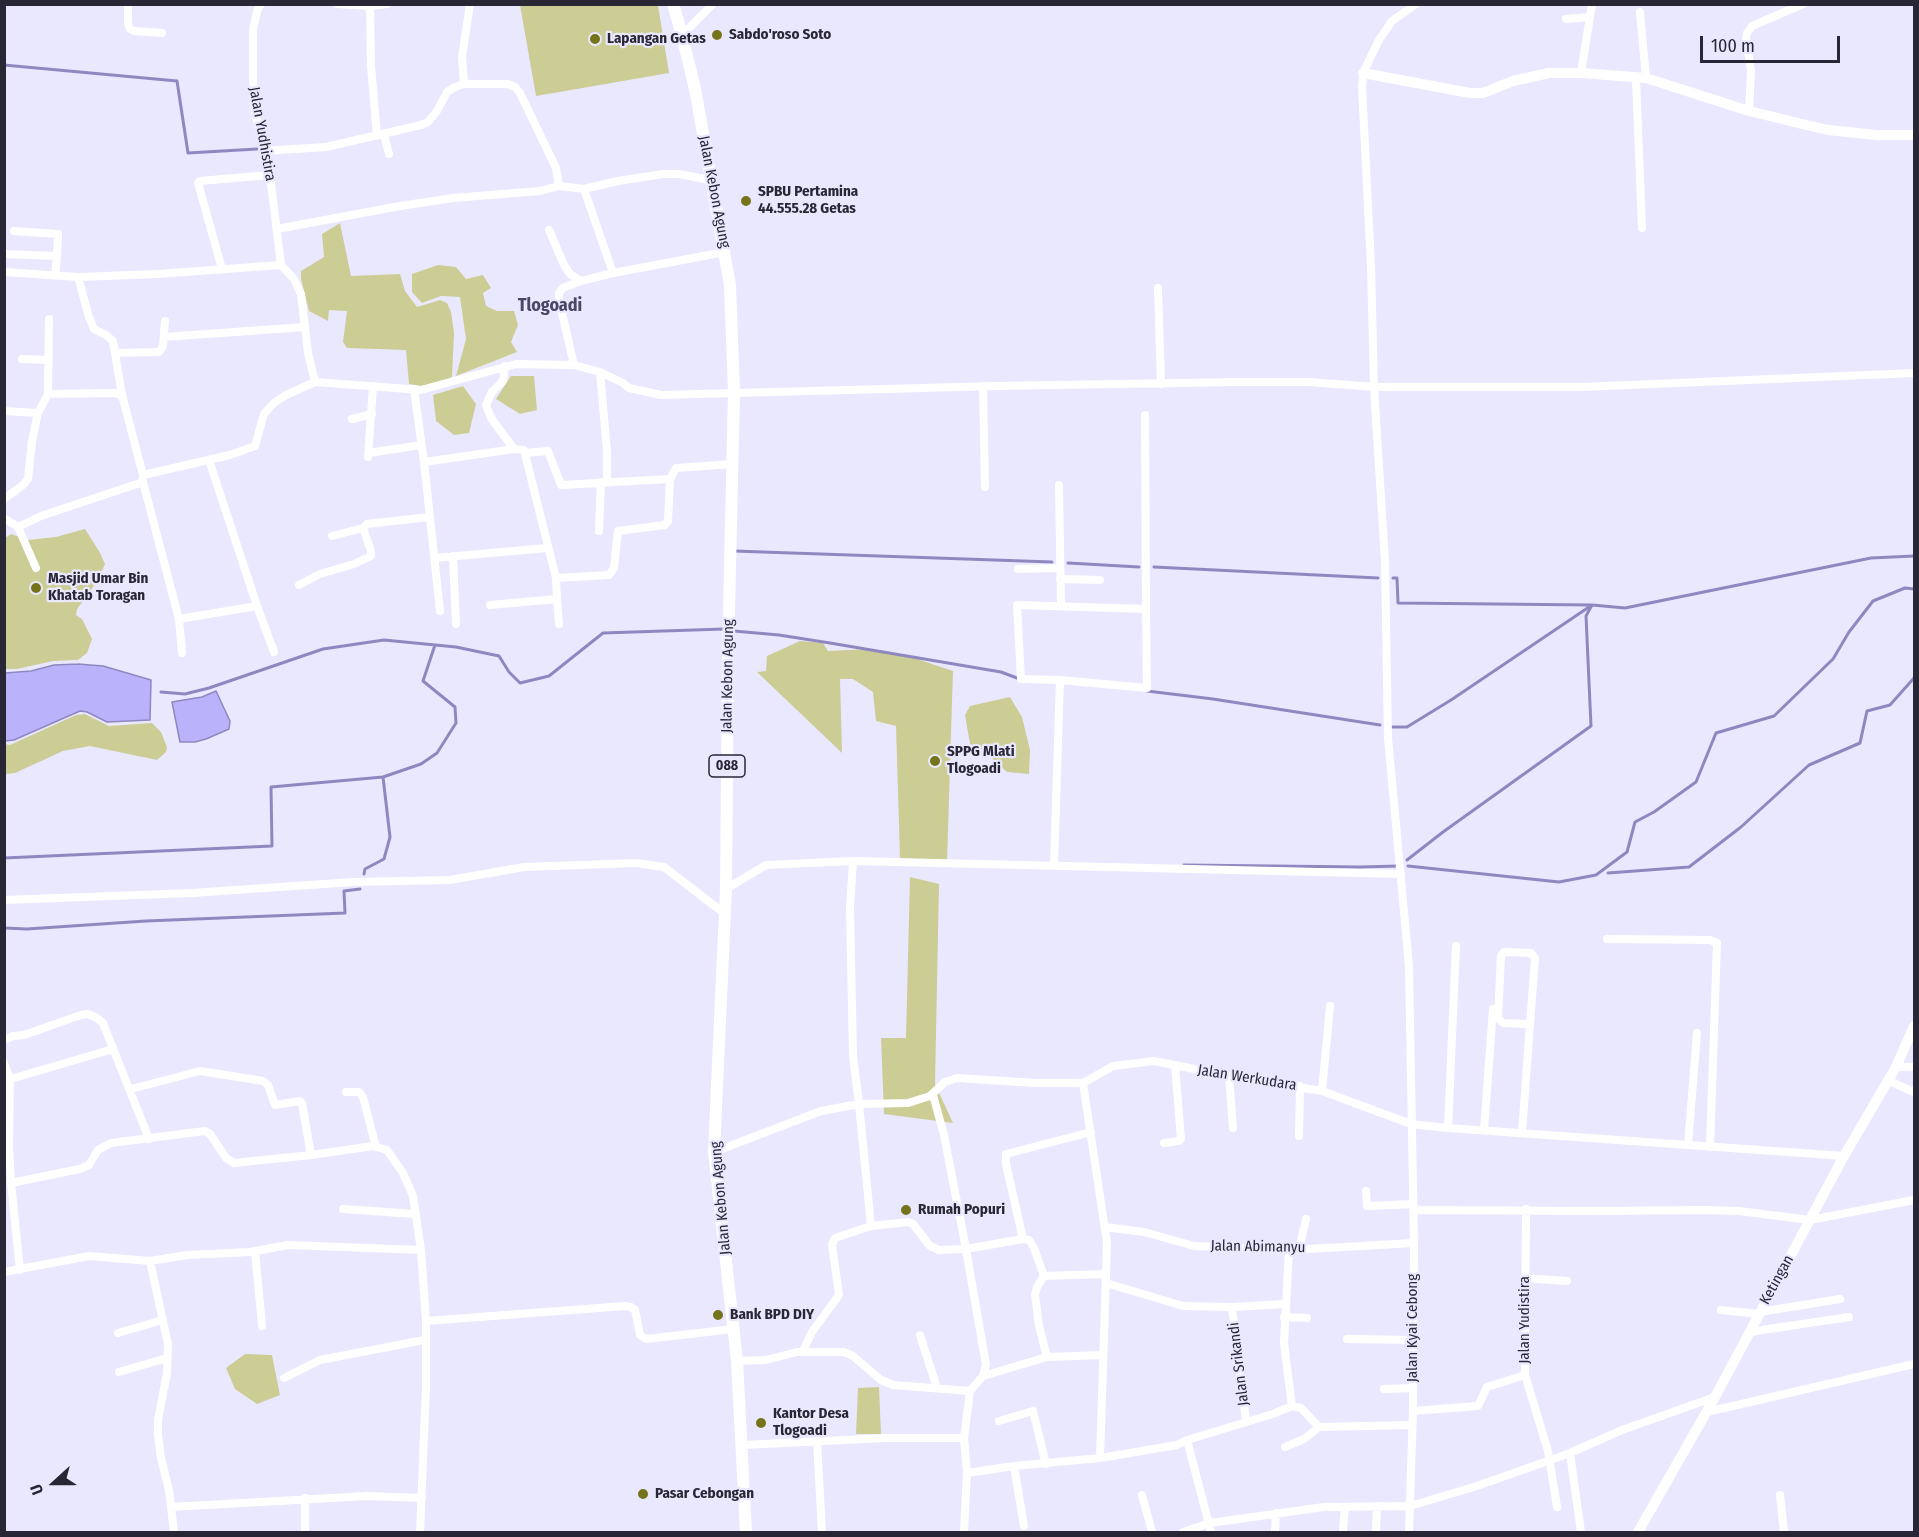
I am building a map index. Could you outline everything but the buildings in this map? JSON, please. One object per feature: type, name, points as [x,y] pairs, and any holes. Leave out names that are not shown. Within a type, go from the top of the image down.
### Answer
[{"type":"main road","name":"Jalan Kebon Agung","points":[[673,4],[695,89],[730,285],[735,392],[728,655],[726,889],[714,1152],[738,1361],[746,1533]]},
{"type":"street","points":[[128,4],[127,19],[130,29],[162,33]]},
{"type":"street","points":[[337,4],[370,6],[387,4]]},
{"type":"street","points":[[464,84],[462,57],[470,4]]},
{"type":"street","points":[[682,34],[713,4]]},
{"type":"street","points":[[1416,4],[1392,21],[1379,40],[1363,73],[1470,93],[1483,93],[1533,75],[1581,73],[1641,78],[1749,111],[1828,130],[1877,135],[1914,135]]},
{"type":"street","points":[[1581,73],[1592,4]]},
{"type":"street","points":[[1749,111],[1750,71],[1747,33],[1752,26],[1803,4]]},
{"type":"street","name":"Jalan Yudhistira","points":[[260,5],[253,29],[255,112],[270,175],[281,265]]},
{"type":"street","points":[[370,6],[371,66],[381,136],[389,154]]},
{"type":"street","points":[[1640,12],[1642,228]]},
{"type":"street","points":[[1566,19],[1590,17]]},
{"type":"street","name":"Jalan Kyai Cebong","points":[[1363,73],[1374,387],[1385,561],[1388,738],[1409,966],[1414,1243],[1413,1411],[1409,1533]]},
{"type":"street","points":[[264,151],[326,147],[381,136],[428,122],[450,89],[464,84],[508,84],[520,93],[556,168],[559,186]]},
{"type":"street","points":[[277,229],[453,198],[540,191],[559,186],[584,189],[663,174],[679,174],[710,180]]},
{"type":"street","points":[[222,269],[198,183],[270,175]]},
{"type":"street","points":[[584,189],[613,273]]},
{"type":"street","points":[[549,230],[564,265],[570,274],[581,281]]},
{"type":"street","points":[[14,231],[58,234],[56,275]]},
{"type":"street","points":[[574,365],[559,293],[563,288],[613,273],[725,252]]},
{"type":"street","points":[[4,254],[57,256]]},
{"type":"street","points":[[4,272],[78,277],[281,265],[298,286],[315,382]]},
{"type":"street","points":[[78,277],[94,329],[113,341],[122,396],[179,619],[182,653]]},
{"type":"street","points":[[1158,288],[1161,384]]},
{"type":"street","points":[[4,499],[28,479],[38,413],[48,394],[49,320]]},
{"type":"street","points":[[116,353],[159,352],[163,346],[165,321]]},
{"type":"street","points":[[164,336],[305,327]]},
{"type":"street","points":[[22,359],[48,360]]},
{"type":"street","points":[[18,527],[41,516],[143,478],[255,446],[264,414],[274,403],[315,382],[421,390],[516,364],[574,365],[600,372],[629,388],[660,395],[983,386],[1309,382],[1374,387],[1582,387],[1914,373]]},
{"type":"street","points":[[505,366],[503,381],[492,392],[486,405],[491,418],[514,449]]},
{"type":"street","points":[[599,531],[607,451],[600,372]]},
{"type":"street","points":[[373,386],[368,455],[421,445]]},
{"type":"street","points":[[983,386],[985,487]]},
{"type":"street","points":[[414,390],[440,611]]},
{"type":"street","points":[[48,394],[114,393],[122,396]]},
{"type":"street","points":[[4,411],[38,413]]},
{"type":"street","points":[[352,419],[372,414]]},
{"type":"street","points":[[1145,414],[1147,688],[1021,679],[1017,605],[1146,609]]},
{"type":"street","points":[[424,462],[522,449],[525,453],[556,578],[559,624]]},
{"type":"street","points":[[525,453],[548,451],[561,485],[670,479]]},
{"type":"street","points":[[209,460],[274,652]]},
{"type":"street","points":[[556,578],[609,575],[612,572],[618,531],[665,525],[668,521],[670,479],[676,468],[733,464]]},
{"type":"street","points":[[1059,485],[1061,606]]},
{"type":"street","points":[[332,536],[363,528],[367,524],[429,517]]},
{"type":"street","points":[[4,518],[18,527],[36,568]]},
{"type":"street","points":[[299,585],[320,574],[354,564],[371,556],[363,528]]},
{"type":"street","points":[[435,558],[547,548]]},
{"type":"street","points":[[453,556],[456,624]]},
{"type":"street","points":[[1018,569],[1060,568]]},
{"type":"street","points":[[1060,579],[1100,580]]},
{"type":"street","points":[[490,604],[557,599]]},
{"type":"street","points":[[179,619],[257,606]]},
{"type":"street","points":[[1054,866],[1060,680]]},
{"type":"street","points":[[726,889],[766,865],[853,861],[1401,874]]},
{"type":"street","points":[[853,861],[850,908],[853,1056],[871,1226]]},
{"type":"street","points":[[4,900],[192,893],[353,882],[450,880],[524,867],[636,863],[664,867],[725,914]]},
{"type":"street","points":[[1607,939],[1710,940],[1717,943],[1710,1147]]},
{"type":"street","points":[[1448,1128],[1456,946]]},
{"type":"street","points":[[1484,1130],[1497,951]]},
{"type":"street","points":[[1522,1133],[1535,956],[1531,952],[1504,952],[1501,956],[1498,1021],[1530,1024]]},
{"type":"street","points":[[1322,1091],[1330,1005]]},
{"type":"street","points":[[4,1040],[88,1014],[97,1018],[103,1023],[149,1139]]},
{"type":"street","name":"Ketingan","points":[[1638,1533],[1707,1412],[1844,1156],[1896,1067],[1914,1026]]},
{"type":"street","points":[[1688,1145],[1697,1033]]},
{"type":"street","points":[[7,1080],[113,1049]]},
{"type":"street","name":"Jalan Werkudara","points":[[1083,1083],[1113,1066],[1154,1061],[1322,1091],[1411,1124],[1844,1156]]},
{"type":"street","points":[[4,1063],[7,1080],[7,1147],[20,1270]]},
{"type":"street","points":[[1164,1143],[1181,1139],[1175,1065]]},
{"type":"street","points":[[1896,1067],[1914,1067]]},
{"type":"street","points":[[130,1089],[201,1071],[263,1081],[268,1085],[275,1105],[300,1101],[302,1103],[311,1155]]},
{"type":"street","points":[[1229,1076],[1233,1128]]},
{"type":"street","points":[[714,1152],[821,1111],[859,1104],[908,1103],[933,1095],[945,1082],[957,1078],[1036,1083],[1083,1083],[1107,1243],[1100,1458]]},
{"type":"street","points":[[1887,1080],[1914,1092]]},
{"type":"street","points":[[1299,1136],[1300,1086]]},
{"type":"street","points":[[346,1092],[359,1092],[363,1097],[376,1147]]},
{"type":"street","points":[[933,1095],[944,1135],[986,1365],[982,1376],[969,1391],[964,1438],[967,1473],[964,1533]]},
{"type":"street","points":[[11,1183],[80,1169],[89,1165],[104,1145],[198,1131],[210,1134],[226,1158],[234,1163],[376,1147],[387,1150],[403,1173],[413,1196],[421,1250],[426,1322],[424,1340],[426,1387],[420,1533]]},
{"type":"street","points":[[1023,1239],[1006,1164],[1006,1154],[1090,1132]]},
{"type":"street","points":[[1366,1191],[1367,1206],[1596,1211],[1739,1211],[1810,1220],[1914,1200]]},
{"type":"street","points":[[343,1209],[416,1214]]},
{"type":"street","name":"Jalan Yudistira","points":[[1413,1411],[1478,1406],[1487,1387],[1526,1375],[1524,1278],[1526,1209]]},
{"type":"street","points":[[1299,1249],[1306,1219]]},
{"type":"street","points":[[803,1351],[812,1332],[839,1296],[832,1245],[835,1238],[871,1226],[908,1222],[917,1228],[934,1248],[966,1249],[1023,1239],[1029,1240],[1044,1276]]},
{"type":"street","name":"Jalan Abimanyu","points":[[1105,1227],[1144,1232],[1194,1246],[1289,1250],[1414,1243]]},
{"type":"street","points":[[4,1272],[97,1256],[150,1262],[187,1256],[255,1251],[288,1245],[421,1250]]},
{"type":"street","points":[[1289,1250],[1284,1343],[1292,1406]]},
{"type":"street","points":[[255,1251],[262,1326]]},
{"type":"street","points":[[150,1262],[168,1344],[167,1373],[158,1420],[158,1435],[174,1533]]},
{"type":"street","points":[[1044,1276],[1106,1274]]},
{"type":"street","points":[[1044,1276],[1035,1295],[1039,1326],[1047,1357]]},
{"type":"street","points":[[1524,1278],[1567,1281]]},
{"type":"street","points":[[1106,1283],[1174,1304],[1232,1307],[1285,1304]]},
{"type":"street","points":[[1721,1310],[1759,1313],[1840,1299]]},
{"type":"street","points":[[426,1322],[625,1306],[635,1310],[640,1335],[646,1339],[734,1329]]},
{"type":"street","name":"Jalan Srikandi","points":[[1232,1307],[1246,1421]]},
{"type":"street","points":[[1284,1317],[1307,1318]]},
{"type":"street","points":[[1749,1332],[1850,1317]]},
{"type":"street","points":[[118,1333],[163,1320]]},
{"type":"street","points":[[920,1335],[937,1388]]},
{"type":"street","points":[[1347,1339],[1413,1340]]},
{"type":"street","points":[[284,1377],[320,1360],[424,1340]]},
{"type":"street","points":[[738,1361],[766,1360],[803,1351],[844,1352],[853,1356],[881,1380],[893,1385],[969,1391]]},
{"type":"street","points":[[982,1376],[1047,1357],[1103,1355]]},
{"type":"street","points":[[119,1372],[167,1358]]},
{"type":"street","points":[[1707,1412],[1914,1364]]},
{"type":"street","points":[[1526,1375],[1549,1460],[1557,1508]]},
{"type":"street","points":[[1384,1389],[1413,1388]]},
{"type":"street","points":[[1183,1533],[1210,1523],[1324,1507],[1410,1506],[1570,1453],[1622,1430],[1715,1397]]},
{"type":"street","points":[[967,1473],[1100,1458],[1177,1445],[1186,1440],[1273,1414],[1292,1406],[1301,1408],[1319,1427]]},
{"type":"street","points":[[999,1422],[1033,1411],[1046,1464]]},
{"type":"street","points":[[1285,1447],[1304,1439],[1319,1427],[1412,1425]]},
{"type":"street","points":[[743,1445],[886,1438],[964,1438]]},
{"type":"street","points":[[1186,1440],[1211,1533]]},
{"type":"street","points":[[817,1441],[822,1533]]},
{"type":"street","points":[[1570,1453],[1581,1533]]},
{"type":"street","points":[[1014,1466],[1024,1526]]},
{"type":"street","points":[[1142,1495],[1152,1533]]},
{"type":"street","points":[[1780,1495],[1784,1533]]},
{"type":"street","points":[[171,1507],[305,1498],[367,1496],[422,1498]]},
{"type":"street","points":[[305,1498],[305,1533]]},
{"type":"street","points":[[1376,1533],[1377,1506]]},
{"type":"street","points":[[1343,1533],[1345,1507]]},
{"type":"street","points":[[1275,1533],[1276,1513]]},
{"type":"green space","name":"Lapangan Getas","points":[[520,5],[658,5],[669,73],[536,96]]},
{"type":"green space","points":[[340,223],[351,276],[400,274],[405,291],[417,307],[440,300],[447,303],[451,312],[454,333],[452,377],[440,383],[422,386],[409,384],[406,350],[347,348],[343,342],[347,311],[329,310],[328,321],[309,311],[301,271],[324,257],[322,234]]},
{"type":"green space","points":[[438,265],[456,267],[466,279],[483,275],[491,288],[483,293],[486,306],[497,311],[514,311],[518,325],[511,342],[517,352],[456,376],[466,339],[460,297],[441,296],[422,303],[412,292],[412,274]]},
{"type":"green space","points":[[511,376],[534,376],[537,410],[520,414],[496,399]]},
{"type":"green space","points":[[463,386],[476,404],[469,433],[454,435],[436,421],[433,395]]},
{"type":"green space","points":[[85,529],[105,564],[98,580],[77,609],[76,615],[82,619],[92,639],[87,653],[78,660],[53,661],[17,669],[5,669],[5,538],[11,534],[28,540],[56,537]]},
{"type":"green space","points":[[800,641],[823,643],[828,651],[870,649],[905,655],[953,671],[947,862],[900,858],[896,726],[876,721],[873,692],[853,679],[840,679],[842,753],[757,672],[766,671],[767,656]]},
{"type":"green space","points":[[1010,697],[1022,717],[1030,750],[1029,774],[1007,772],[984,751],[970,744],[965,715],[970,706]]},
{"type":"green space","points":[[85,714],[109,726],[152,723],[161,732],[167,747],[166,752],[157,760],[90,746],[63,751],[15,773],[5,774],[5,744],[10,745],[76,715]]},
{"type":"green space","points":[[910,877],[939,884],[935,1084],[953,1123],[884,1114],[881,1038],[906,1038]]},
{"type":"green space","points":[[245,1354],[272,1355],[280,1395],[257,1404],[235,1389],[226,1368]]},
{"type":"green space","points":[[879,1387],[881,1434],[856,1434],[858,1388]]},
{"type":"shaded area","points":[[54,665],[103,666],[151,680],[150,720],[107,722],[80,711],[14,740],[5,741],[5,673],[31,671]]},
{"type":"shaded area","points":[[216,691],[230,721],[229,729],[195,742],[180,742],[172,702],[202,697]]},
{"type":"waterway","points":[[4,65],[177,81],[188,153],[257,149]]},
{"type":"waterway","points":[[734,551],[1052,562]]},
{"type":"waterway","points":[[1391,727],[1407,727],[1592,605],[1625,608],[1871,558],[1914,556]]},
{"type":"waterway","points":[[1068,563],[1139,567]]},
{"type":"waterway","points":[[1154,567],[1378,578]]},
{"type":"waterway","points":[[1393,578],[1397,578],[1398,603],[1592,605],[1586,616],[1591,726],[1407,860]]},
{"type":"waterway","points":[[1408,866],[1559,882],[1596,875],[1627,852],[1635,822],[1654,812],[1696,782],[1716,733],[1774,716],[1833,659],[1849,632],[1873,601],[1905,588],[1914,589]]},
{"type":"waterway","points":[[161,692],[185,694],[323,649],[384,640],[456,647],[499,656],[509,672],[520,683],[549,676],[603,633],[724,629]]},
{"type":"waterway","points":[[734,631],[830,643],[1001,672],[1017,678]]},
{"type":"waterway","points":[[364,874],[365,869],[384,859],[390,837],[383,777],[421,764],[437,753],[456,723],[455,707],[423,681],[435,645]]},
{"type":"waterway","points":[[1608,873],[1689,867],[1741,827],[1809,765],[1860,743],[1867,711],[1890,705],[1914,678]]},
{"type":"waterway","points":[[1147,691],[1380,725]]},
{"type":"waterway","points":[[4,858],[272,846],[271,787],[383,777]]},
{"type":"waterway","points":[[1184,865],[1399,866]]},
{"type":"waterway","points":[[4,928],[27,929],[146,921],[345,913],[344,891],[360,889]]},
{"type":"place","name":"Sabdo'roso Soto","points":[[717,35]]},
{"type":"place","name":"Lapangan Getas","points":[[595,39]]},
{"type":"place","name":"SPBU Pertamina 44.555.28 Getas","points":[[746,201]]},
{"type":"place","name":"Masjid Umar Bin Khatab Toragan","points":[[36,588]]},
{"type":"place","name":"SPPG Mlati Tlogoadi","points":[[935,761]]},
{"type":"place","name":"Rumah Popuri","points":[[906,1210]]},
{"type":"place","name":"Bank BPD DIY","points":[[718,1315]]},
{"type":"place","name":"Kantor Desa Tlogoadi","points":[[761,1423]]},
{"type":"place","name":"Pasar Cebongan","points":[[643,1494]]},
{"type":"district","name":"Tlogoadi","points":[[550,306]]}]
